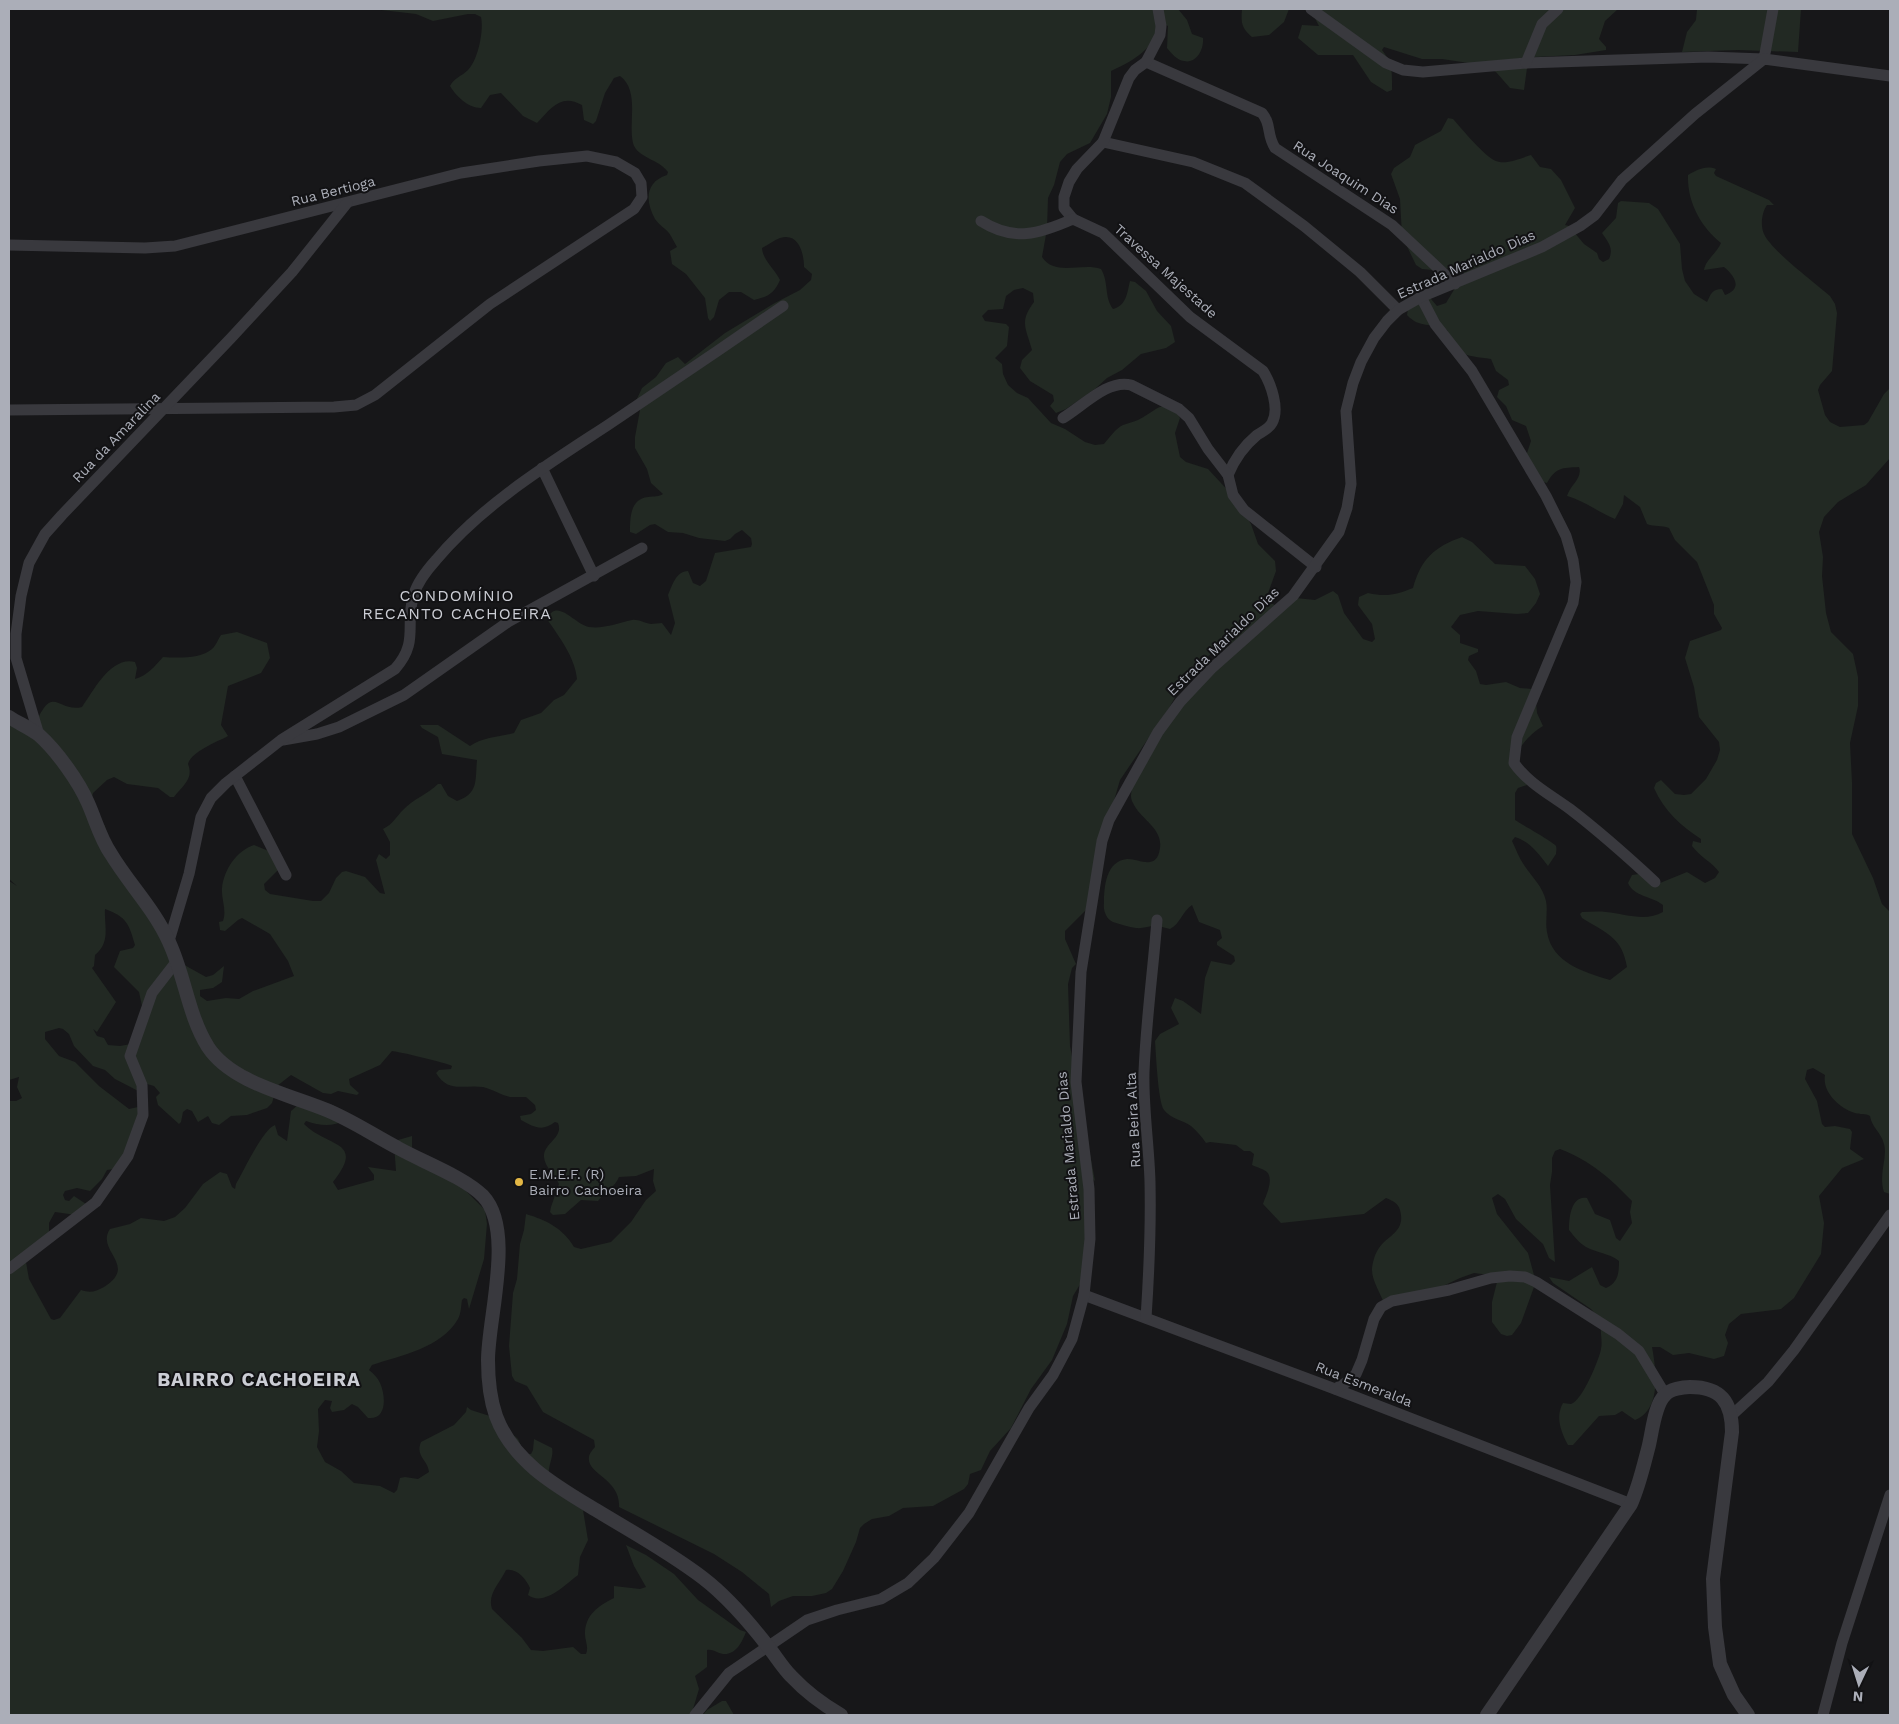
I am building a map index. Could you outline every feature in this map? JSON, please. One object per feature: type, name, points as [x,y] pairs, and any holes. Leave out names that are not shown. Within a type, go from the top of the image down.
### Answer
[{"type":"street","points":[[980,221],[992,228],[1018,235],[1036,232],[1073,219],[1064,208],[1064,197],[1069,182],[1077,169],[1103,142],[1129,78],[1135,70],[1146,62],[1160,35],[1161,26],[1158,9]]},
{"type":"street","points":[[1311,9],[1386,63],[1403,70],[1423,72],[1526,63],[1708,56],[1764,59],[1890,76]]},
{"type":"street","points":[[1526,63],[1542,24],[1558,9]]},
{"type":"street","points":[[1764,59],[1772,9]]},
{"type":"street","name":"Estrada Marialdo Dias","points":[[695,1715],[729,1673],[807,1620],[881,1599],[908,1583],[934,1558],[969,1513],[1029,1408],[1053,1375],[1072,1339],[1084,1295],[1090,1239],[1089,1189],[1076,1082],[1081,972],[1099,862],[1107,827],[1158,732],[1180,702],[1211,669],[1293,596],[1316,567],[1339,532],[1347,508],[1351,484],[1346,412],[1353,383],[1361,362],[1374,338],[1398,310],[1421,297],[1542,247],[1580,226],[1595,215],[1630,174],[1695,114],[1764,59]]},
{"type":"street","name":"Rua Joaquim Dias","points":[[1146,62],[1262,113],[1268,120],[1270,140],[1275,148],[1392,224],[1455,284]]},
{"type":"street","points":[[1103,142],[1193,162],[1245,183],[1304,226],[1360,272],[1398,310]]},
{"type":"street","name":"Rua Bertioga","points":[[9,245],[145,248],[175,246],[461,173],[539,160],[587,156],[616,162],[635,173],[642,183],[642,197],[634,209],[490,304],[375,395],[356,405],[334,408],[165,408]]},
{"type":"street","name":"Rua da Amaralina","points":[[39,735],[16,658],[13,624],[29,563],[46,534],[62,515],[292,272],[347,203]]},
{"type":"street","name":"Travessa Majestade","points":[[1073,219],[1103,233],[1190,317],[1263,371],[1268,380],[1274,404],[1274,421],[1270,427],[1256,436],[1240,454],[1228,475]]},
{"type":"street","points":[[1421,297],[1435,324],[1472,372],[1541,488],[1566,536],[1573,560],[1576,582],[1573,603],[1517,737],[1514,762],[1527,778],[1577,815],[1626,855],[1655,882]]},
{"type":"street","points":[[169,941],[189,874],[201,817],[211,798],[280,740],[395,669],[402,661],[408,649],[411,634],[411,612],[414,595],[420,580],[468,524],[542,468],[783,306]]},
{"type":"street","points":[[1063,418],[1107,388],[1123,383],[1132,385],[1179,410],[1189,418],[1208,449],[1228,475],[1233,495],[1244,510],[1316,567]]},
{"type":"street","points":[[9,410],[165,408]]},
{"type":"street","points":[[542,468],[594,576]]},
{"type":"street","points":[[280,740],[317,734],[339,727],[404,695],[508,622],[642,548]]},
{"type":"street","points":[[9,717],[39,735],[69,770],[88,802],[98,832],[111,855],[139,893],[169,941],[196,1022],[207,1044],[219,1061],[259,1083],[325,1109],[355,1124],[465,1182],[486,1198],[496,1224],[499,1254],[488,1359],[490,1392],[496,1417],[512,1446],[533,1469],[560,1488],[704,1578],[737,1609],[789,1674],[814,1698],[841,1715]]},
{"type":"street","points":[[235,776],[286,874]]},
{"type":"street","name":"Rua Beira Alta","points":[[1146,1318],[1150,1250],[1150,1182],[1148,1127],[1144,1100],[1144,1072],[1157,920]]},
{"type":"street","points":[[9,1269],[96,1202],[128,1156],[143,1115],[142,1085],[130,1056],[152,993],[176,962]]},
{"type":"street","points":[[1732,1415],[1768,1382],[1794,1350],[1890,1215]]},
{"type":"street","points":[[1335,1389],[1356,1374],[1374,1319],[1382,1307],[1392,1301],[1449,1290],[1491,1278],[1510,1276],[1525,1277],[1536,1282],[1618,1334],[1639,1351],[1665,1394]]},
{"type":"street","name":"Rua Esmeralda","points":[[1084,1295],[1335,1389],[1631,1504]]},
{"type":"street","points":[[1487,1715],[1631,1504],[1638,1487],[1658,1408],[1665,1394],[1683,1387],[1704,1387],[1721,1394],[1732,1415],[1732,1432],[1713,1580],[1714,1618],[1720,1664],[1734,1695],[1748,1715]]},
{"type":"street","points":[[1823,1715],[1842,1643],[1890,1496]]},
{"type":"shaded area","points":[[373,9],[1178,9],[1187,20],[1192,34],[1203,38],[1199,55],[1189,61],[1181,60],[1175,56],[1167,48],[1168,26],[1166,25],[1143,52],[1111,71],[1111,97],[1107,114],[1090,143],[1067,154],[1060,162],[1054,185],[1048,198],[1047,229],[1042,257],[1047,263],[1061,268],[1094,267],[1101,269],[1105,279],[1108,300],[1113,309],[1124,302],[1130,281],[1135,282],[1146,291],[1157,311],[1171,326],[1175,342],[1166,348],[1141,354],[1095,389],[1066,409],[1056,413],[1050,406],[1054,401],[1053,395],[1030,381],[1020,368],[1022,360],[1032,350],[1025,320],[1034,302],[1033,293],[1023,288],[1014,290],[1006,296],[1003,309],[988,310],[982,316],[985,321],[1006,324],[1009,327],[1007,346],[995,358],[1002,364],[1003,374],[1008,385],[1017,393],[1028,398],[1051,423],[1065,429],[1085,442],[1095,445],[1104,444],[1120,426],[1138,420],[1160,407],[1170,407],[1175,411],[1180,418],[1175,433],[1180,457],[1186,462],[1208,469],[1233,496],[1251,524],[1258,544],[1275,561],[1276,571],[1267,596],[1268,602],[1275,605],[1296,598],[1315,600],[1333,591],[1338,595],[1344,613],[1363,639],[1372,642],[1375,639],[1372,624],[1358,605],[1359,597],[1368,593],[1391,595],[1413,588],[1420,569],[1430,555],[1452,541],[1462,537],[1472,542],[1495,564],[1525,566],[1535,579],[1540,594],[1528,613],[1478,611],[1460,615],[1451,627],[1460,635],[1460,643],[1478,649],[1478,652],[1469,656],[1468,660],[1476,671],[1480,684],[1506,682],[1520,688],[1535,691],[1537,713],[1543,726],[1527,739],[1515,755],[1527,785],[1518,788],[1515,793],[1515,820],[1554,844],[1556,846],[1556,854],[1548,866],[1525,842],[1515,837],[1512,841],[1522,862],[1545,896],[1547,932],[1550,943],[1555,951],[1571,965],[1610,980],[1627,967],[1625,957],[1617,942],[1582,918],[1580,914],[1582,912],[1603,912],[1643,917],[1656,915],[1663,912],[1663,905],[1634,891],[1628,883],[1632,875],[1639,874],[1660,883],[1687,872],[1705,883],[1715,878],[1719,872],[1692,846],[1693,841],[1701,843],[1701,839],[1674,817],[1663,804],[1654,788],[1656,783],[1661,780],[1675,794],[1691,794],[1706,779],[1717,760],[1720,750],[1719,742],[1699,717],[1694,687],[1685,658],[1690,641],[1722,628],[1714,614],[1714,605],[1697,562],[1675,540],[1669,528],[1647,524],[1640,507],[1624,495],[1623,504],[1615,519],[1567,496],[1578,478],[1579,467],[1560,469],[1553,474],[1547,483],[1540,481],[1526,456],[1531,441],[1526,426],[1512,420],[1506,406],[1497,397],[1499,390],[1509,385],[1508,380],[1496,371],[1491,359],[1468,355],[1459,350],[1447,330],[1421,324],[1407,315],[1409,301],[1419,291],[1426,293],[1437,306],[1446,303],[1465,269],[1461,267],[1433,270],[1422,269],[1416,265],[1402,236],[1400,199],[1391,174],[1394,168],[1410,157],[1415,145],[1441,131],[1448,118],[1453,119],[1480,149],[1496,161],[1509,162],[1531,155],[1540,167],[1551,169],[1561,180],[1575,208],[1565,225],[1569,226],[1584,244],[1597,253],[1599,259],[1603,262],[1609,259],[1611,252],[1610,245],[1602,233],[1616,218],[1618,203],[1621,201],[1649,203],[1658,209],[1680,244],[1685,281],[1694,294],[1707,302],[1712,292],[1716,290],[1722,289],[1725,295],[1731,292],[1734,289],[1735,282],[1734,278],[1724,267],[1704,270],[1721,243],[1707,229],[1697,213],[1690,195],[1688,175],[1705,168],[1716,169],[1714,173],[1716,176],[1769,200],[1774,205],[1767,205],[1765,208],[1762,223],[1764,234],[1768,241],[1804,275],[1830,296],[1835,304],[1837,313],[1832,371],[1818,390],[1825,415],[1830,422],[1840,427],[1864,425],[1868,422],[1884,394],[1890,388],[1890,458],[1866,485],[1838,502],[1824,517],[1819,532],[1823,557],[1822,576],[1826,613],[1831,632],[1853,654],[1858,677],[1858,706],[1850,743],[1852,834],[1873,878],[1882,904],[1890,912],[1890,1194],[1884,1192],[1882,1185],[1885,1155],[1884,1144],[1870,1116],[1849,1111],[1843,1107],[1829,1093],[1826,1087],[1825,1075],[1813,1068],[1807,1070],[1805,1079],[1817,1101],[1822,1124],[1825,1127],[1835,1126],[1850,1129],[1852,1132],[1850,1149],[1864,1159],[1842,1168],[1819,1196],[1824,1223],[1821,1254],[1794,1298],[1781,1309],[1741,1314],[1729,1324],[1725,1335],[1728,1343],[1724,1356],[1714,1359],[1689,1353],[1673,1355],[1660,1347],[1652,1347],[1655,1366],[1655,1388],[1650,1407],[1644,1415],[1635,1420],[1622,1411],[1615,1415],[1599,1416],[1573,1445],[1568,1445],[1561,1430],[1559,1414],[1563,1403],[1571,1404],[1575,1401],[1589,1380],[1601,1349],[1602,1322],[1591,1309],[1553,1283],[1549,1277],[1569,1281],[1592,1267],[1600,1285],[1606,1288],[1617,1277],[1619,1261],[1586,1247],[1569,1230],[1572,1208],[1577,1200],[1582,1198],[1587,1198],[1595,1214],[1610,1220],[1616,1238],[1620,1241],[1632,1223],[1630,1212],[1632,1201],[1599,1171],[1581,1159],[1560,1149],[1555,1151],[1552,1158],[1550,1185],[1555,1262],[1549,1258],[1543,1244],[1516,1219],[1505,1199],[1498,1194],[1492,1198],[1497,1214],[1528,1253],[1534,1275],[1534,1287],[1521,1323],[1512,1335],[1507,1336],[1501,1334],[1492,1322],[1492,1302],[1497,1282],[1490,1275],[1474,1273],[1441,1287],[1384,1303],[1373,1278],[1372,1268],[1378,1250],[1401,1223],[1399,1208],[1391,1200],[1386,1198],[1364,1214],[1281,1223],[1263,1204],[1270,1179],[1266,1171],[1252,1165],[1254,1154],[1250,1151],[1244,1151],[1236,1145],[1206,1143],[1191,1126],[1164,1110],[1160,1097],[1155,1041],[1160,1034],[1179,1024],[1171,1008],[1175,998],[1183,1001],[1201,1014],[1205,978],[1211,961],[1231,965],[1235,961],[1234,956],[1217,945],[1217,942],[1222,938],[1220,930],[1199,922],[1192,905],[1170,929],[1159,926],[1136,928],[1113,922],[1107,917],[1104,908],[1106,883],[1110,870],[1115,864],[1127,859],[1151,862],[1158,855],[1160,841],[1158,835],[1155,829],[1136,809],[1131,797],[1132,788],[1167,724],[1224,651],[1225,644],[1190,671],[1169,708],[1120,780],[1104,835],[1086,910],[1065,931],[1065,939],[1076,964],[1072,968],[1068,984],[1070,1046],[1095,1181],[1092,1178],[1082,1281],[1073,1296],[1067,1324],[1052,1360],[1031,1389],[1011,1428],[990,1451],[981,1470],[970,1474],[968,1484],[964,1489],[933,1506],[903,1508],[889,1516],[872,1519],[864,1524],[860,1528],[843,1571],[832,1589],[826,1593],[812,1596],[793,1596],[779,1601],[771,1607],[769,1594],[742,1572],[714,1554],[619,1507],[615,1490],[590,1463],[589,1456],[595,1447],[594,1440],[543,1412],[527,1386],[515,1381],[512,1376],[509,1346],[513,1293],[517,1279],[520,1244],[526,1214],[540,1219],[559,1230],[570,1240],[574,1247],[581,1249],[611,1242],[631,1222],[646,1200],[656,1191],[653,1181],[654,1169],[636,1176],[619,1177],[615,1184],[598,1201],[581,1200],[565,1214],[553,1215],[550,1212],[559,1184],[546,1164],[544,1157],[547,1148],[558,1133],[558,1123],[555,1122],[542,1128],[521,1120],[520,1116],[531,1114],[536,1110],[535,1105],[526,1097],[510,1097],[483,1087],[457,1087],[446,1084],[436,1073],[439,1070],[451,1069],[452,1066],[448,1064],[392,1051],[380,1065],[349,1079],[350,1085],[359,1093],[357,1095],[338,1091],[331,1094],[323,1093],[291,1075],[277,1086],[272,1103],[267,1108],[247,1115],[231,1116],[219,1125],[212,1123],[208,1116],[198,1122],[192,1111],[187,1109],[183,1112],[179,1124],[158,1105],[156,1097],[160,1093],[154,1086],[147,1084],[142,1093],[115,1079],[105,1070],[93,1066],[74,1046],[69,1034],[63,1029],[59,1028],[45,1032],[45,1039],[59,1056],[75,1062],[99,1086],[129,1109],[138,1107],[140,1113],[131,1161],[121,1168],[107,1170],[102,1179],[90,1191],[77,1188],[65,1191],[63,1195],[65,1200],[69,1201],[74,1196],[86,1204],[76,1215],[55,1212],[49,1223],[49,1236],[26,1262],[29,1279],[51,1319],[60,1318],[81,1290],[95,1291],[114,1279],[118,1272],[108,1244],[107,1237],[110,1229],[130,1224],[141,1218],[164,1221],[175,1217],[185,1208],[203,1184],[220,1172],[227,1174],[232,1187],[235,1189],[254,1152],[270,1128],[275,1125],[278,1135],[287,1141],[291,1111],[299,1104],[333,1105],[346,1114],[346,1120],[336,1124],[322,1125],[306,1121],[304,1124],[313,1132],[340,1146],[345,1152],[346,1159],[333,1182],[338,1190],[374,1180],[374,1175],[368,1167],[396,1171],[394,1144],[398,1140],[412,1136],[412,1152],[464,1189],[485,1210],[487,1224],[484,1259],[469,1309],[467,1299],[464,1298],[459,1317],[451,1329],[431,1344],[408,1354],[372,1365],[369,1370],[378,1379],[384,1400],[382,1411],[379,1415],[374,1418],[368,1418],[358,1407],[352,1404],[344,1410],[332,1412],[330,1408],[332,1401],[325,1400],[318,1409],[319,1431],[317,1447],[325,1462],[341,1471],[354,1483],[380,1486],[394,1493],[397,1490],[400,1478],[418,1479],[429,1472],[420,1451],[421,1442],[454,1425],[466,1412],[467,1407],[499,1419],[518,1439],[527,1454],[531,1454],[533,1450],[534,1439],[552,1448],[549,1474],[583,1510],[588,1540],[580,1557],[578,1575],[554,1593],[541,1598],[534,1598],[528,1595],[530,1588],[526,1581],[517,1572],[510,1570],[506,1570],[495,1589],[491,1598],[492,1609],[522,1638],[531,1650],[543,1651],[573,1647],[581,1654],[586,1654],[585,1634],[587,1621],[598,1608],[614,1598],[614,1586],[640,1589],[646,1587],[634,1566],[626,1545],[646,1555],[674,1574],[698,1600],[740,1630],[746,1632],[740,1644],[728,1654],[707,1650],[707,1667],[695,1676],[699,1689],[693,1709],[698,1715],[9,1715],[9,1101],[16,1101],[22,1098],[17,1087],[19,1077],[9,1080],[9,881],[17,886],[9,879],[9,717],[36,723],[47,704],[52,702],[74,708],[82,707],[104,676],[118,664],[135,662],[137,668],[135,679],[147,673],[163,657],[175,658],[202,655],[213,648],[221,635],[237,632],[267,643],[270,658],[261,673],[228,686],[221,725],[228,736],[200,751],[190,759],[188,764],[189,778],[174,797],[170,797],[158,788],[127,784],[114,777],[107,780],[93,793],[90,804],[91,810],[105,826],[114,854],[179,962],[206,977],[213,975],[224,966],[222,982],[213,988],[200,990],[200,996],[207,1001],[226,998],[239,999],[253,991],[294,976],[288,961],[270,934],[242,918],[225,931],[220,930],[219,922],[223,921],[224,913],[223,881],[228,868],[236,856],[254,845],[271,852],[279,869],[264,884],[265,890],[270,894],[321,901],[329,893],[336,878],[346,871],[365,877],[380,893],[385,894],[376,860],[379,854],[386,859],[390,855],[390,842],[383,829],[392,823],[407,806],[438,784],[441,784],[448,796],[457,801],[469,794],[476,780],[477,760],[442,754],[438,737],[420,725],[438,725],[470,746],[486,739],[514,733],[521,720],[541,713],[554,700],[564,695],[577,679],[570,655],[547,619],[551,613],[561,611],[589,627],[606,626],[634,620],[651,624],[662,623],[671,635],[675,623],[668,595],[677,576],[688,571],[693,583],[700,586],[706,581],[715,553],[751,547],[752,544],[751,538],[742,530],[725,541],[668,532],[655,524],[636,534],[630,532],[630,521],[634,505],[642,499],[663,494],[651,483],[647,469],[635,448],[640,410],[636,401],[642,388],[656,377],[666,363],[678,357],[685,364],[725,333],[800,290],[811,280],[812,274],[804,267],[799,245],[792,238],[786,237],[780,238],[762,248],[767,261],[780,280],[773,292],[754,300],[741,292],[729,292],[719,300],[714,317],[710,321],[705,298],[686,274],[672,264],[670,251],[677,247],[669,233],[655,219],[652,212],[649,199],[651,187],[654,182],[667,175],[668,172],[635,148],[632,135],[632,98],[626,82],[620,76],[614,78],[605,93],[596,121],[593,124],[584,120],[582,105],[575,102],[562,101],[547,112],[537,123],[523,116],[501,93],[490,95],[481,108],[472,106],[459,97],[450,86],[468,70],[475,59],[481,37],[481,17],[475,14],[468,14],[433,21],[416,14]],"holes":[[[105,909],[123,918],[129,926],[135,945],[133,948],[120,951],[114,967],[139,992],[145,1020],[131,1044],[120,1046],[108,1045],[104,1038],[97,1036],[93,1029],[97,1032],[116,1002],[92,968],[95,955],[100,950],[105,939]]]},
{"type":"shaded area","points":[[1242,9],[1289,9],[1284,22],[1269,35],[1252,37],[1242,24]]},
{"type":"shaded area","points":[[1310,9],[1618,9],[1605,21],[1599,39],[1606,47],[1606,50],[1575,55],[1534,57],[1527,68],[1524,90],[1510,88],[1496,72],[1482,65],[1442,59],[1422,59],[1384,47],[1382,50],[1390,64],[1392,73],[1392,90],[1387,92],[1371,82],[1353,55],[1318,55],[1298,38],[1302,25],[1319,26]]},
{"type":"shaded area","points":[[1697,9],[1801,9],[1798,52],[1738,50],[1682,52],[1687,32],[1696,20]]},
{"type":"shaded area","points":[[722,1701],[726,1701],[734,1715],[703,1715],[707,1710]]},
{"type":"place","name":"E.M.E.F. (R) Bairro Cachoeira","points":[[519,1182]]},
{"type":"district","name":"CONDOMÍNIO RECANTO CACHOEIRA","points":[[457,604]]},
{"type":"district","name":"BAIRRO CACHOEIRA","points":[[259,1379]]}]
